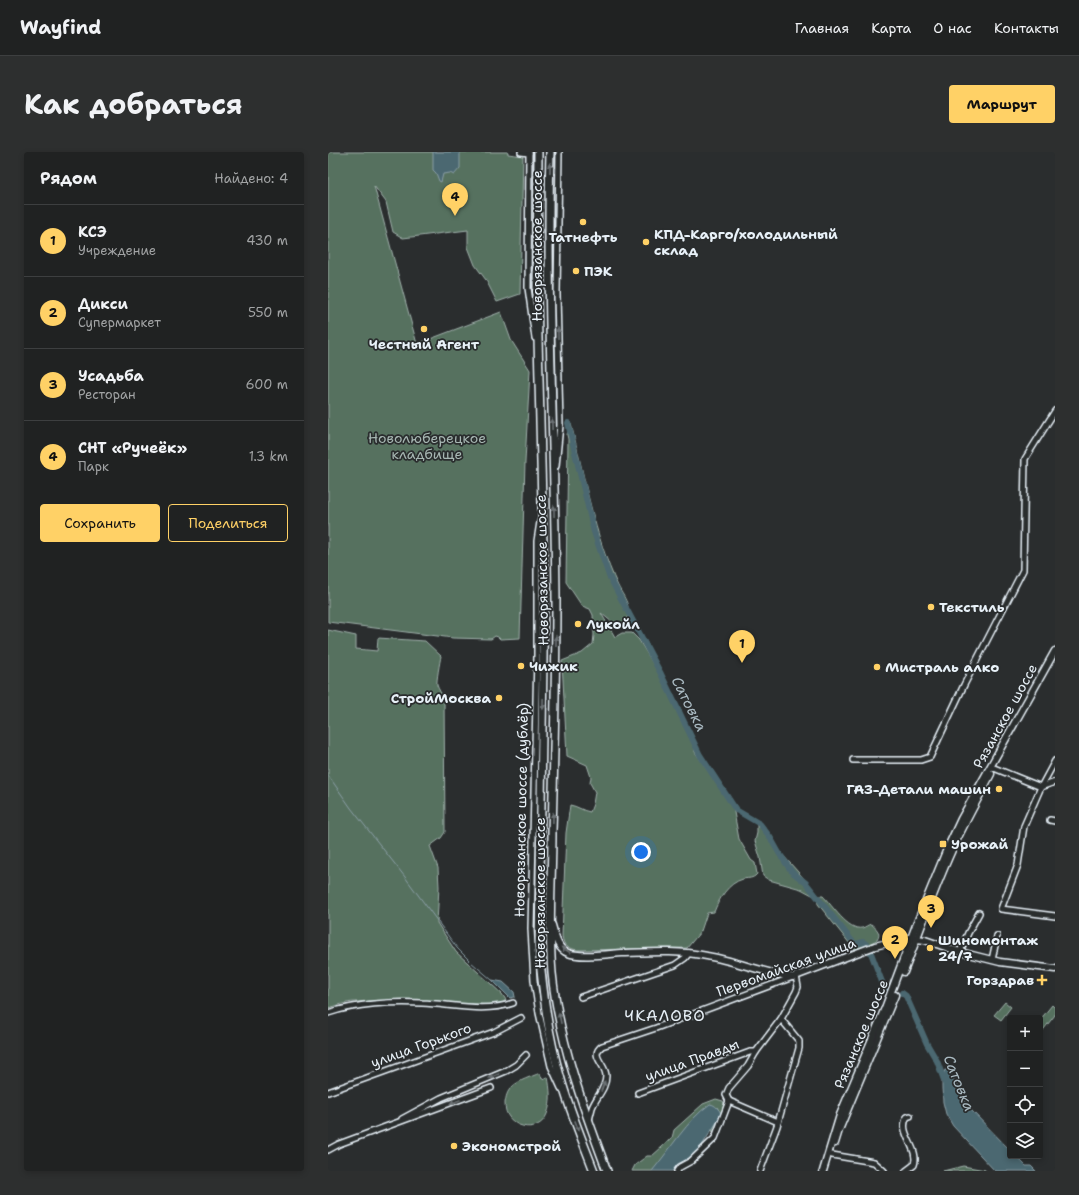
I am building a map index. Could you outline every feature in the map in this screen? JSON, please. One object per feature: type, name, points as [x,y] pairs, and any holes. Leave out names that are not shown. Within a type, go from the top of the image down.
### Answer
[{"type":"highway","name":"Новорязанское шоссе","points":[[538,152],[536,277],[544,586],[539,950],[548,1025],[560,1076],[568,1102],[594,1171]]},
{"type":"highway","name":"Новорязанское шоссе","points":[[550,152],[549,298],[554,491],[556,680],[551,924],[552,972],[565,1045],[580,1098],[607,1171]]},
{"type":"main road","name":"Рязанское шоссе","points":[[827,1171],[839,1130],[889,1010],[937,873],[961,820],[1055,651]]},
{"type":"main road","name":"Рязанское шоссе","points":[[823,1171],[840,1116],[914,938],[965,822],[1055,659]]},
{"type":"main road","points":[[551,924],[558,944],[565,952],[575,955],[668,952],[689,953],[733,961],[780,975],[794,976]]},
{"type":"main road","name":"Первомайская улица","points":[[794,976],[875,946],[903,938],[914,938]]},
{"type":"main road","points":[[914,938],[992,960],[1016,965],[1055,969]]},
{"type":"street","points":[[521,152],[529,152],[528,288],[538,361]]},
{"type":"street","points":[[554,491],[560,426],[557,307],[559,152]]},
{"type":"street","points":[[853,760],[922,760],[930,757],[964,685],[1023,570],[1025,459],[1055,411]]},
{"type":"street","points":[[1055,761],[1041,787],[1024,826],[1018,865],[1001,909],[1055,916]]},
{"type":"street","points":[[994,768],[1041,787],[1055,782]]},
{"type":"street","points":[[960,952],[979,913]]},
{"type":"street","points":[[992,960],[997,936]]},
{"type":"street","points":[[581,997],[675,965],[689,953]]},
{"type":"street","points":[[778,1122],[729,1101],[726,1095],[781,1019],[797,990],[794,976]]},
{"type":"street","name":"Первомайская улица","points":[[588,1121],[592,1107],[606,1079],[604,1068],[597,1057],[596,1053],[598,1048],[656,1028],[794,976]]},
{"type":"street","points":[[328,1013],[356,1007],[395,1003],[420,1003],[483,1008],[512,1003]]},
{"type":"street","name":"улица Горького","points":[[328,1092],[494,1032],[521,1018]]},
{"type":"street","points":[[760,1171],[772,1142],[799,1048],[799,1041],[781,1019]]},
{"type":"street","name":"улица Правды","points":[[638,1093],[750,1052],[756,1052]]},
{"type":"street","points":[[388,1127],[441,1098],[506,1071],[516,1065],[526,1055]]},
{"type":"street","points":[[328,1150],[491,1088]]},
{"type":"street","points":[[677,1171],[680,1167],[691,1161],[715,1138],[729,1101]]},
{"type":"street","points":[[906,1171],[912,1168],[915,1163],[914,1151],[905,1131],[905,1119],[910,1116]]},
{"type":"street","points":[[832,1155],[874,1162],[884,1171]]},
{"type":"green space","name":"Новолюберецкое кладбище","points":[[328,152],[508,152],[508,154],[523,156],[520,294],[497,302],[486,280],[475,265],[468,247],[468,230],[403,238],[393,232],[386,202],[374,186],[417,344],[501,312],[511,340],[530,370],[525,462],[520,638],[500,639],[495,636],[491,639],[453,638],[328,622]]},
{"type":"green space","points":[[571,424],[602,547],[618,586],[628,605],[628,614],[623,625],[613,623],[601,613],[615,637],[622,633],[632,633],[639,640],[658,672],[695,746],[695,752],[733,807],[739,839],[751,860],[755,863],[757,874],[752,878],[738,881],[725,892],[714,912],[707,913],[701,931],[687,948],[578,950],[571,949],[565,945],[562,936],[566,833],[570,805],[590,812],[595,792],[590,783],[591,777],[587,765],[567,756],[562,661],[582,653],[593,644],[594,635],[593,615],[590,609],[582,606],[566,582],[567,435],[569,425]]},
{"type":"green space","points":[[328,630],[356,636],[356,649],[377,651],[378,638],[425,641],[441,656],[437,685],[444,699],[445,832],[441,838],[430,846],[438,868],[439,887],[437,923],[456,952],[502,994],[506,1000],[500,1004],[370,1001],[348,1003],[328,1008]]},
{"type":"green space","points":[[757,824],[763,826],[781,853],[815,891],[816,894],[814,896],[801,889],[769,880],[763,876],[760,857],[755,841]]},
{"type":"green space","points":[[819,896],[823,896],[851,926],[862,928],[871,924],[879,933],[877,940],[858,949],[854,949],[818,904],[817,899]]},
{"type":"green space","points":[[1005,1002],[1011,1007],[1001,1020],[994,1015]]},
{"type":"green space","points":[[1052,1005],[1055,1008],[1055,1015],[1043,1030],[1043,1016]]},
{"type":"green space","points":[[540,1073],[542,1079],[548,1077],[550,1095],[549,1109],[543,1121],[537,1125],[530,1127],[523,1126],[516,1123],[506,1112],[505,1103],[507,1094],[518,1082]]},
{"type":"green space","points":[[716,1099],[723,1101],[725,1107],[718,1129],[714,1132],[712,1131],[721,1114],[717,1107],[652,1171],[632,1171],[635,1165],[647,1156],[652,1156],[672,1138],[674,1130],[703,1104]]},
{"type":"green space","points":[[963,1166],[985,1170],[986,1171],[943,1171]]},
{"type":"water","points":[[433,152],[460,152],[460,168],[454,175],[450,173],[443,174],[441,182],[439,181],[433,170]]},
{"type":"water","points":[[492,980],[503,982],[514,992],[515,997],[510,998]]},
{"type":"water","points":[[948,1069],[970,1109],[1007,1147],[1007,1159],[1019,1159],[1026,1166],[1031,1166],[1036,1171],[995,1171],[953,1126],[946,1114],[943,1102],[942,1078],[945,1070]]},
{"type":"water","points":[[710,1104],[715,1106],[722,1114],[699,1150],[672,1171],[652,1171],[686,1127]]},
{"type":"waterway","name":"Сатовка","points":[[568,423],[594,532],[609,576],[661,674],[700,755],[736,810],[760,824],[792,872],[806,883],[853,942],[856,944],[863,942],[867,945]]},
{"type":"waterway","points":[[328,775],[351,808],[405,877],[457,948],[492,980]]},
{"type":"waterway","name":"Сатовка","points":[[871,953],[884,987],[887,988]]},
{"type":"waterway","name":"Сатовка","points":[[902,993],[906,996],[927,1044],[937,1061],[945,1083]]},
{"type":"place","name":"СНТ «Ручеёк»","points":[[455,216]]},
{"type":"place","name":"Татнефть","points":[[583,222]]},
{"type":"place","name":"КПД-Карго/холодильный склад","points":[[646,242]]},
{"type":"place","name":"ПЭК","points":[[576,271]]},
{"type":"place","name":"Честный Агент","points":[[424,329]]},
{"type":"place","name":"Текстиль","points":[[931,607]]},
{"type":"place","name":"Лукойл","points":[[578,624]]},
{"type":"place","name":"КСЭ","points":[[742,663]]},
{"type":"place","name":"Чижик","points":[[521,666]]},
{"type":"place","name":"Мистраль алко","points":[[877,667]]},
{"type":"place","name":"СтройМосква","points":[[499,698]]},
{"type":"place","name":"ГАЗ-Детали машин","points":[[999,789]]},
{"type":"place","name":"Урожай","points":[[943,844]]},
{"type":"place","name":"Усадьба","points":[[931,928]]},
{"type":"place","name":"Шиномонтаж 24/7","points":[[930,948]]},
{"type":"place","name":"Дикси","points":[[895,959]]},
{"type":"place","name":"Горздрав","points":[[1042,980]]},
{"type":"place","name":"Экономстрой","points":[[454,1146]]},
{"type":"district","name":"ЧКАЛОВО","points":[[665,1015]]}]
